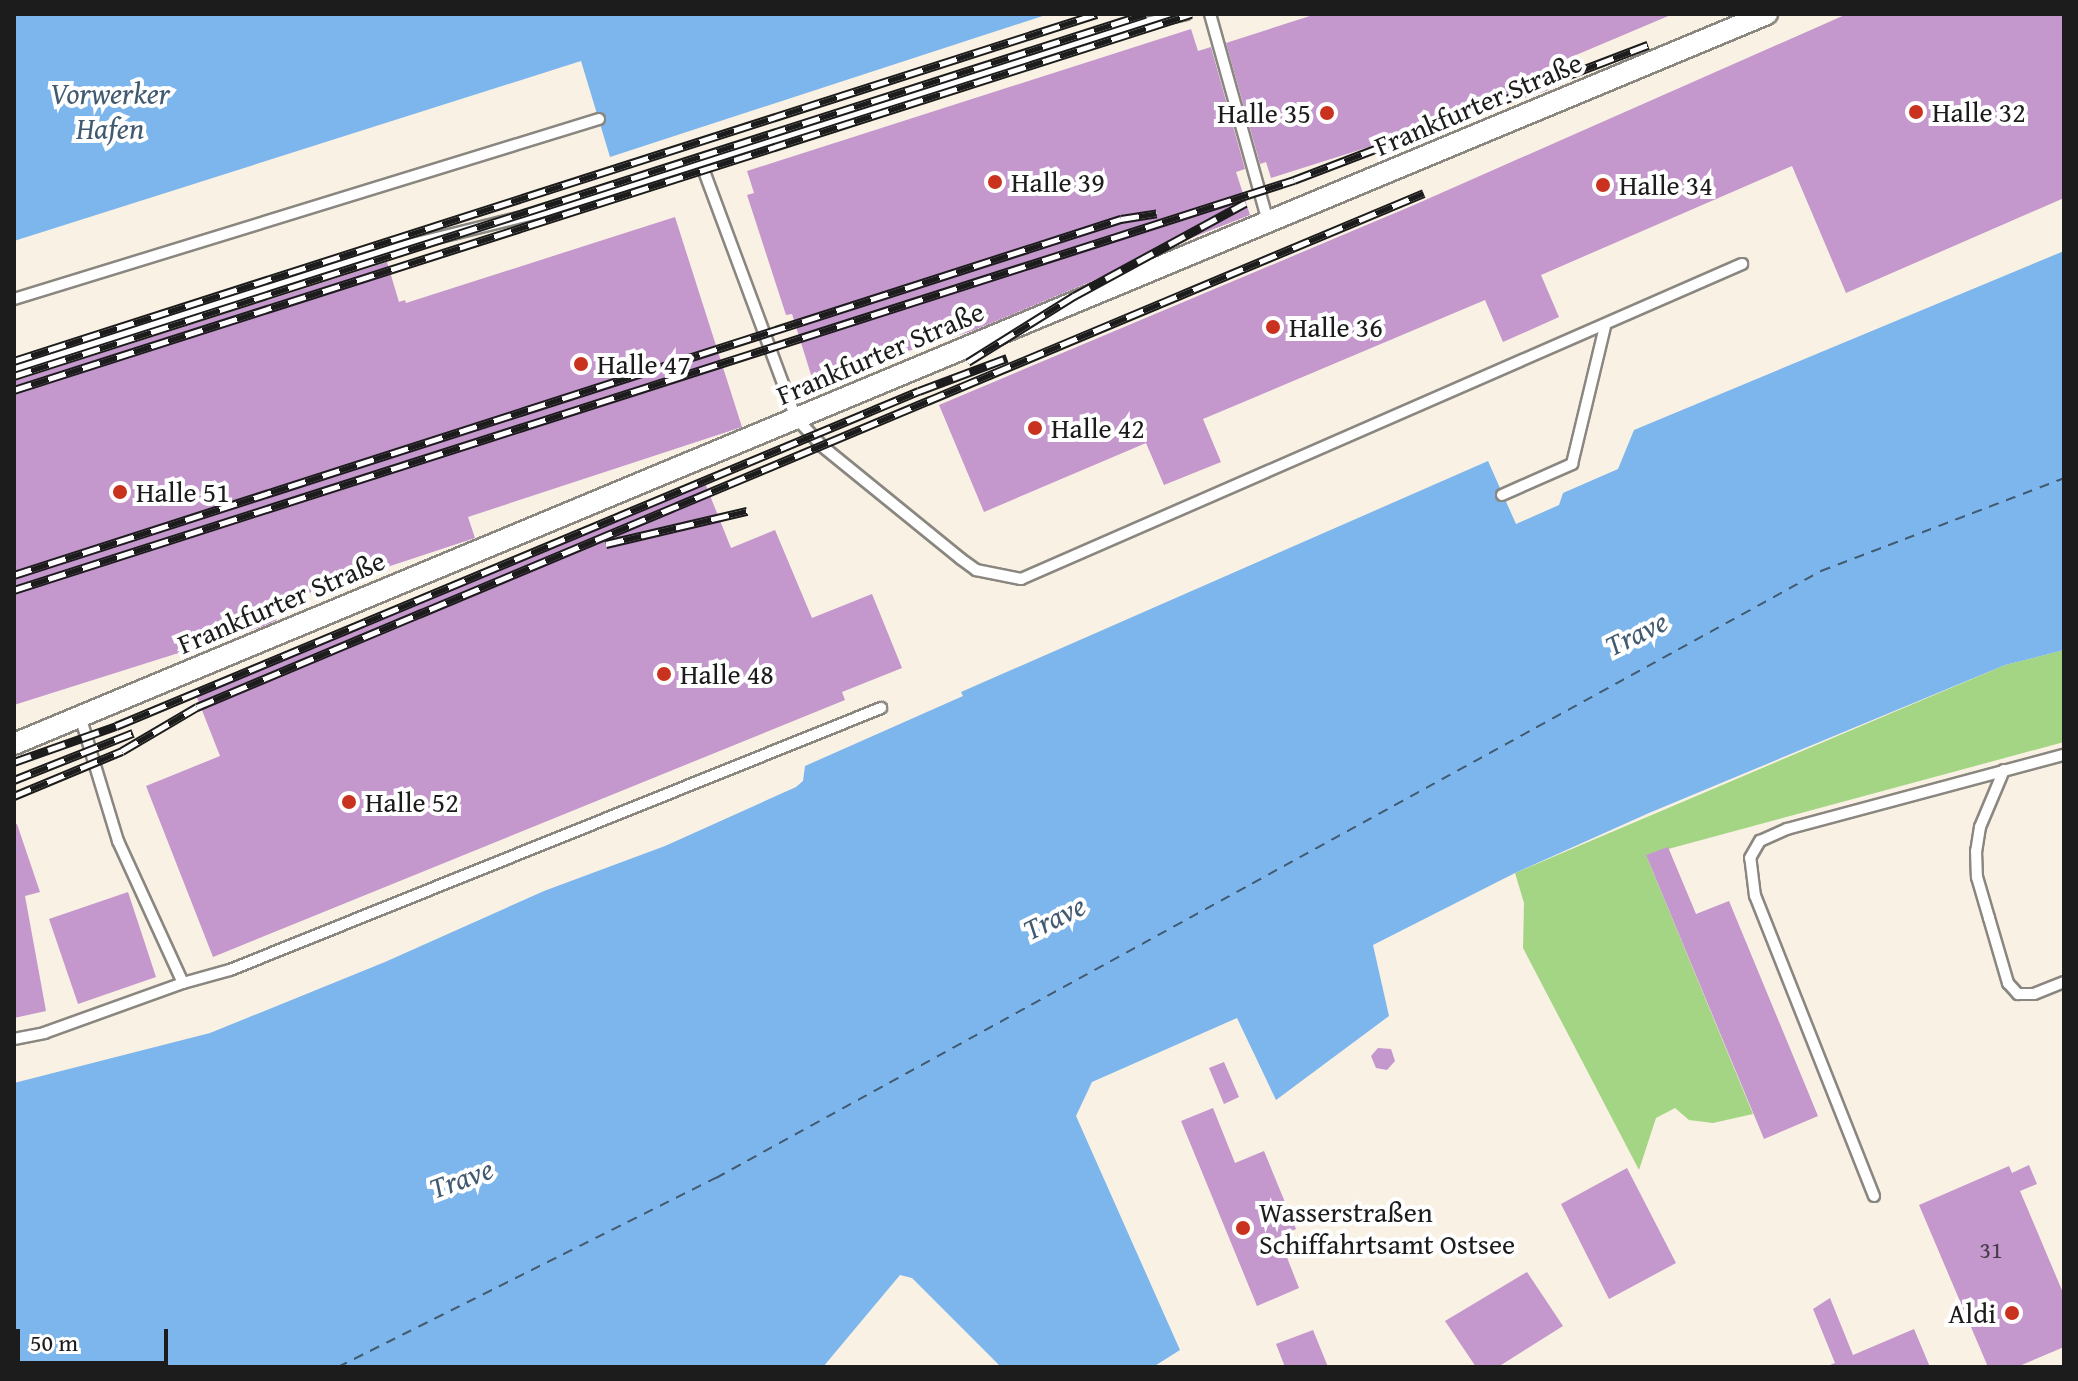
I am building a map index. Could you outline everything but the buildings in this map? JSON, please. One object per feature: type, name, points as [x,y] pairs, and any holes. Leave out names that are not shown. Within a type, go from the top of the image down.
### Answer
[{"type":"street","name":"Frankfurter Straße","points":[[14,744],[1760,15]]},
{"type":"lane","points":[[14,370],[384,251],[566,206],[1128,27],[1186,14]]},
{"type":"lane","points":[[1210,14],[1268,222]]},
{"type":"lane","points":[[14,299],[599,119]]},
{"type":"lane","points":[[701,163],[796,418],[822,446],[976,570],[1021,579],[1605,327],[1742,264]]},
{"type":"lane","points":[[1502,495],[1572,464],[1605,327]]},
{"type":"lane","points":[[14,1039],[44,1033],[245,964],[881,708]]},
{"type":"lane","points":[[80,716],[118,841],[183,983]]},
{"type":"lane","points":[[1874,1196],[1755,896],[1750,858],[1760,841],[1787,829],[2064,755]]},
{"type":"lane","points":[[2004,770],[1980,827],[1977,877],[2008,983],[2018,994],[2034,994],[2064,982]]},
{"type":"green space","points":[[2064,650],[2064,742],[1646,855],[1753,1114],[1713,1123],[1689,1120],[1675,1108],[1656,1118],[1639,1170],[1523,948],[1524,903],[1515,873],[2005,665]]},
{"type":"water","name":"Vorwerker Hafen","points":[[14,14],[1049,14],[610,157],[581,61],[14,241]]},
{"type":"water","name":"Trave","points":[[2064,251],[2064,650],[2005,665],[1649,813],[1515,873],[1373,945],[1389,1016],[1276,1100],[1237,1018],[1092,1082],[1076,1116],[1180,1350],[1153,1367],[1001,1367],[912,1278],[900,1275],[823,1367],[14,1367],[14,1083],[210,1033],[385,962],[544,891],[665,846],[796,787],[803,781],[805,766],[963,696],[961,692],[1488,461],[1516,524],[1559,505],[1563,493],[1618,469],[1634,430]]},
{"type":"ferry route","points":[[338,1367],[716,1178],[1821,571],[2064,478]]},
{"type":"railway","points":[[14,361],[1097,14]]},
{"type":"railway","points":[[14,376],[1145,14]]},
{"type":"railway","points":[[14,390],[1191,14]]},
{"type":"railway","points":[[14,590],[1294,180],[1648,45]]},
{"type":"railway","points":[[14,796],[122,751],[197,707],[1424,193]]},
{"type":"railway","points":[[968,362],[1074,296],[1245,203]]},
{"type":"railway","points":[[14,575],[1121,219],[1157,213]]},
{"type":"railway","points":[[14,762],[116,726],[919,391],[1007,358]]},
{"type":"railway","points":[[606,544],[747,511]]},
{"type":"railway","points":[[14,780],[133,733]]},
{"type":"place","name":"Halle 32","points":[[1916,112]]},
{"type":"place","name":"Halle 35","points":[[1327,113]]},
{"type":"place","name":"Halle 39","points":[[995,182]]},
{"type":"place","name":"Halle 34","points":[[1603,185]]},
{"type":"place","name":"Halle 36","points":[[1273,327]]},
{"type":"place","name":"Halle 47","points":[[581,364]]},
{"type":"place","name":"Halle 42","points":[[1035,428]]},
{"type":"place","name":"Halle 51","points":[[120,492]]},
{"type":"place","name":"Halle 48","points":[[664,674]]},
{"type":"place","name":"Halle 52","points":[[349,802]]},
{"type":"place","name":"Wasserstraßen Schiffahrtsamt Ostsee","points":[[1243,1228]]},
{"type":"place","name":"Aldi","points":[[2012,1313]]}]
